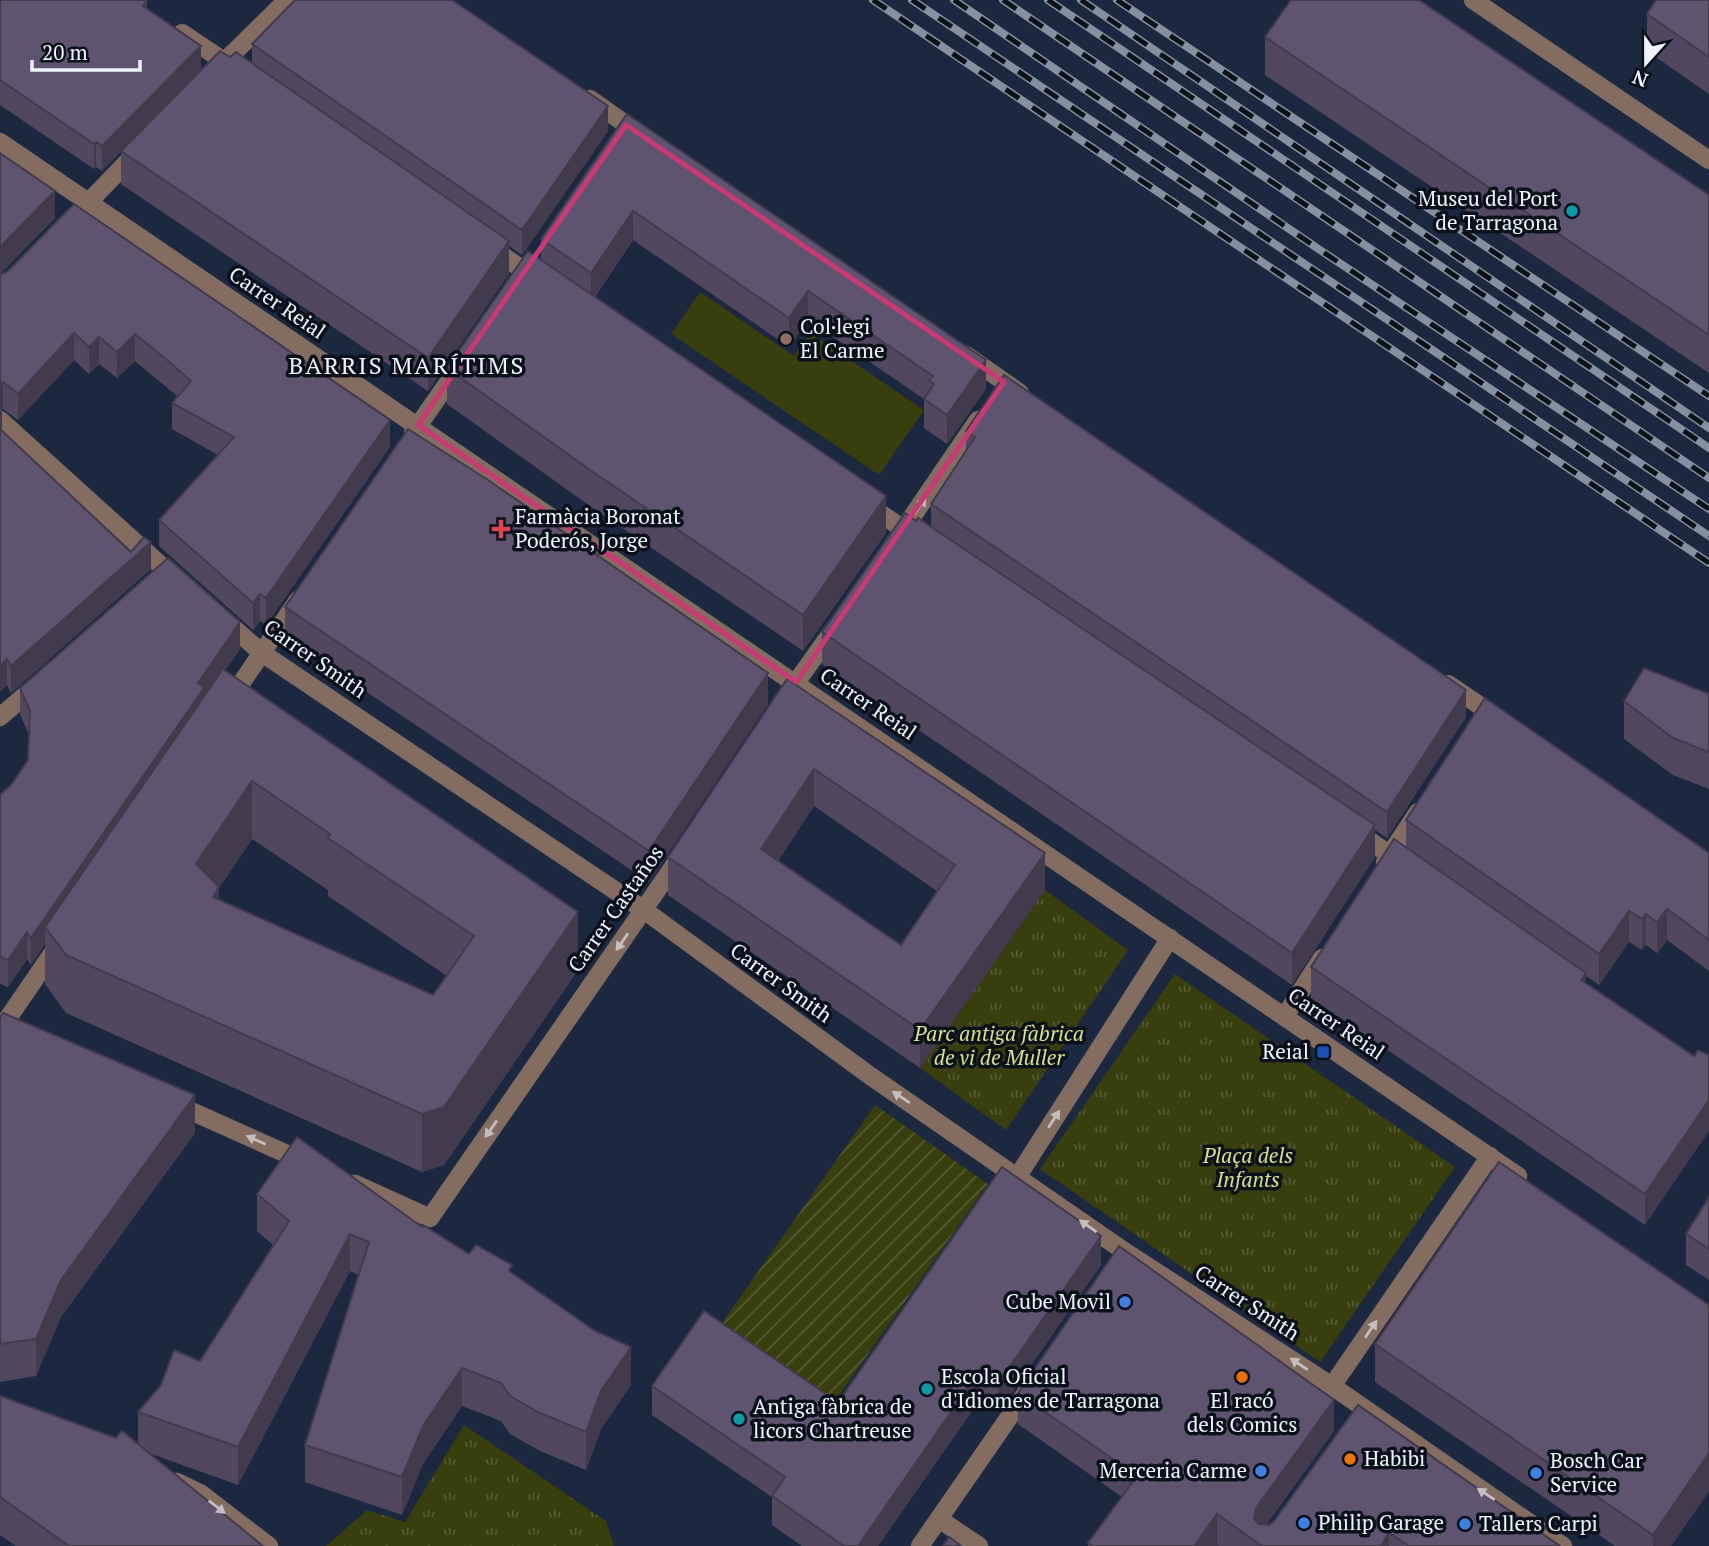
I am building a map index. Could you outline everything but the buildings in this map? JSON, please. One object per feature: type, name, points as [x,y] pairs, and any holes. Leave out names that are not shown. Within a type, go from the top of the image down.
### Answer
[{"type":"street","points":[[206,80],[287,0]]},
{"type":"street","points":[[1473,0],[1709,160]]},
{"type":"street","points":[[167,23],[246,77]]},
{"type":"street","points":[[572,86],[622,130],[660,148]]},
{"type":"street","points":[[69,222],[152,137]]},
{"type":"street","name":"Carrer Reial","points":[[0,142],[1536,1188]]},
{"type":"street","points":[[470,233],[549,288]]},
{"type":"street","points":[[947,343],[997,393],[1039,405]]},
{"type":"street","points":[[403,447],[472,348]]},
{"type":"street","points":[[888,551],[997,393]]},
{"type":"street","name":"Carrer Smith","points":[[0,420],[161,575],[200,599],[262,653],[645,910],[869,1075],[1018,1176],[1120,1257],[1332,1386],[1360,1415],[1563,1546]]},
{"type":"street","points":[[858,498],[927,545]]},
{"type":"street","points":[[215,721],[309,584]]},
{"type":"street","points":[[781,705],[850,606]]},
{"type":"street","points":[[1,713],[55,669]]},
{"type":"street","points":[[1428,670],[1481,715],[1518,732]]},
{"type":"street","points":[[1375,877],[1426,799]]},
{"type":"street","points":[[1343,823],[1413,870]]},
{"type":"street","name":"Carrer Castaños","points":[[153,1094],[430,1218],[690,842]]},
{"type":"street","points":[[5,1028],[65,936]]},
{"type":"street","points":[[1018,1176],[1170,938]]},
{"type":"street","points":[[1285,1016],[1330,947]]},
{"type":"street","points":[[1332,1386],[1490,1156]]},
{"type":"street","points":[[920,1546],[1039,1374]]},
{"type":"street","points":[[165,1476],[200,1493],[269,1546]]},
{"type":"street","points":[[939,1519],[979,1546]]},
{"type":"highlighted area","points":[[626,125],[1004,382],[796,682],[418,425]]},
{"type":"green space","points":[[700,292],[794,356],[810,333],[924,410],[879,475],[671,334]]},
{"type":"green space","name":"Parc antiga fàbrica de vi de Muller","points":[[1045,890],[1128,950],[1006,1130],[920,1068]]},
{"type":"green space","name":"Plaça dels Infants","points":[[1175,974],[1455,1167],[1320,1362],[1040,1169]]},
{"type":"green space","points":[[875,1105],[988,1184],[828,1411],[715,1333]]},
{"type":"green space","points":[[464,1425],[606,1521],[614,1546],[326,1546],[367,1510],[405,1522]]},
{"type":"railway","points":[[873,0],[1709,563]]},
{"type":"railway","points":[[912,0],[1709,536]]},
{"type":"railway","points":[[954,0],[1320,250],[1709,509]]},
{"type":"railway","points":[[1003,0],[1709,478]]},
{"type":"railway","points":[[1048,0],[1709,448]]},
{"type":"railway","points":[[1081,0],[1709,428]]},
{"type":"railway","points":[[1117,0],[1709,396]]},
{"type":"place","name":"Museu del Port de Tarragona","points":[[1572,211]]},
{"type":"place","name":"Col·legi El Carme","points":[[786,339]]},
{"type":"place","name":"Farmàcia Boronat Poderós, Jorge","points":[[501,529]]},
{"type":"place","name":"Reial","points":[[1323,1052]]},
{"type":"place","name":"Cube Movil","points":[[1125,1302]]},
{"type":"place","name":"El racó dels Comics","points":[[1242,1377]]},
{"type":"place","name":"Escola Oficial d'Idiomes de Tarragona","points":[[927,1389]]},
{"type":"place","name":"Antiga fàbrica de licors Chartreuse","points":[[739,1419]]},
{"type":"place","name":"Habibi","points":[[1350,1459]]},
{"type":"place","name":"Merceria Carme","points":[[1261,1471]]},
{"type":"place","name":"Bosch Car Service","points":[[1536,1473]]},
{"type":"place","name":"Philip Garage","points":[[1304,1523]]},
{"type":"place","name":"Tallers Carpi","points":[[1465,1524]]},
{"type":"district","name":"BARRIS MARÍTIMS","points":[[407,366]]}]
